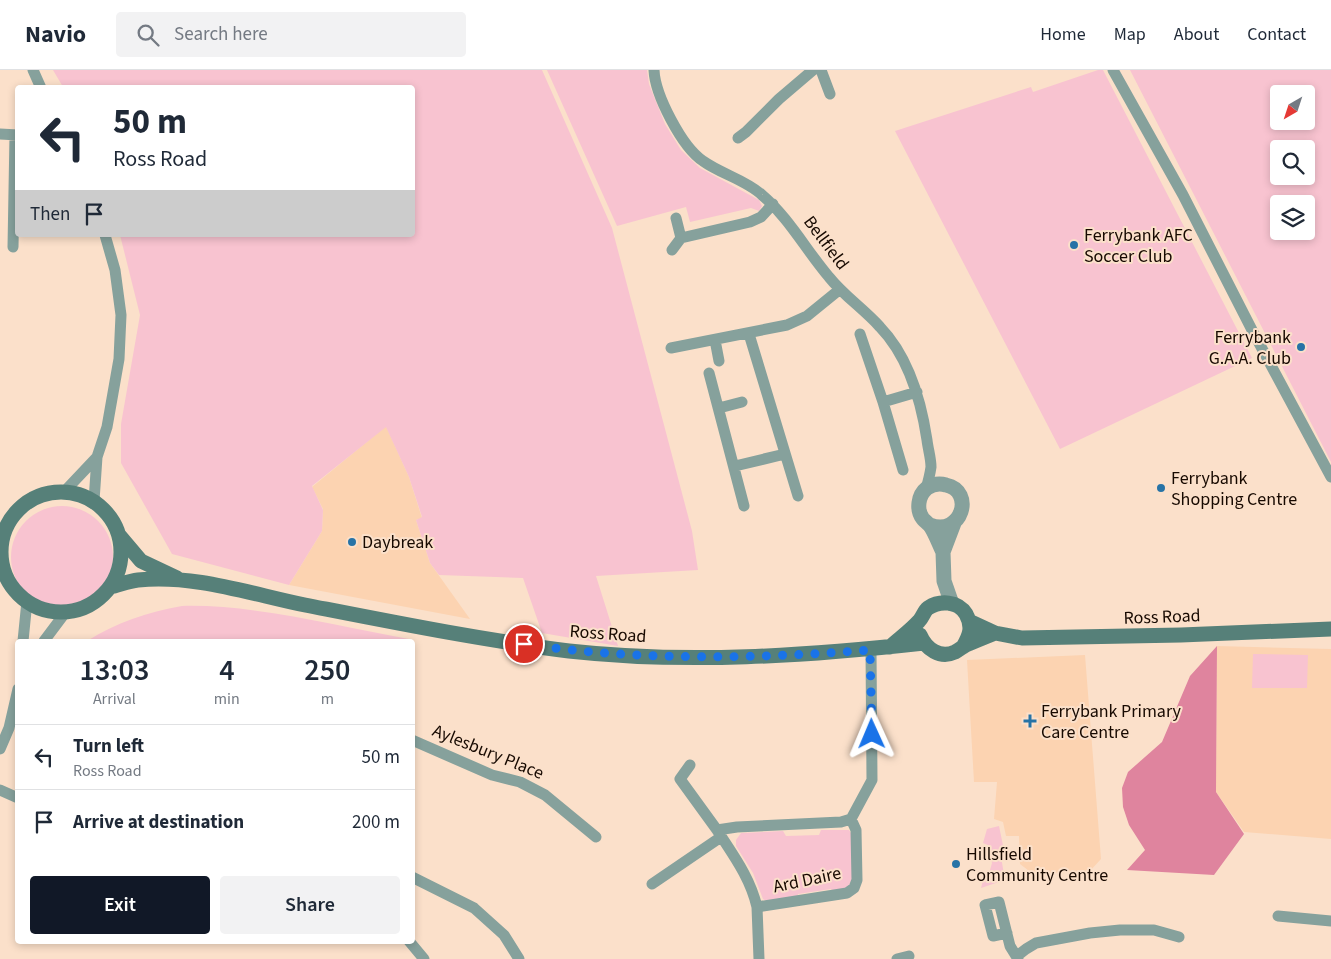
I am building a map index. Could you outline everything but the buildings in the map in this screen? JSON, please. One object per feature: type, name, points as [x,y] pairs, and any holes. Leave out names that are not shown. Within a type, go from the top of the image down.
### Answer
[{"type":"main road","points":[[119,535],[120,563],[110,587],[94,603],[76,610],[65,613],[41,609],[27,601],[12,588],[2,573],[0,553],[3,530],[16,511],[29,500],[51,492],[72,492],[94,501],[110,517],[119,535],[140,561],[180,579]]},
{"type":"main road","points":[[110,587],[137,580],[180,579]]},
{"type":"main road","name":"Ross Road","points":[[180,579],[304,605],[456,633],[568,650],[610,654],[705,657],[842,652],[924,643]]},
{"type":"main road","points":[[890,647],[924,614],[938,603],[952,604],[964,611],[969,620],[970,636],[956,652],[938,653],[924,643],[919,632],[924,614]]},
{"type":"main road","name":"Ross Road","points":[[969,620],[995,633],[1022,638],[1331,629]]},
{"type":"main road","points":[[963,646],[995,633]]},
{"type":"street","points":[[33,70],[40,85]]},
{"type":"street","name":"Bellfield","points":[[654,70],[660,94],[673,125],[691,151],[703,161],[760,193],[773,204],[811,256],[839,290],[880,326],[895,345],[917,392],[924,418],[931,465],[926,489]]},
{"type":"street","points":[[738,138],[813,70]]},
{"type":"street","points":[[821,70],[830,94]]},
{"type":"street","points":[[1113,70],[1183,195],[1252,330],[1331,477]]},
{"type":"street","points":[[0,134],[15,135]]},
{"type":"street","points":[[12,247],[15,163]]},
{"type":"street","points":[[672,250],[680,238],[750,222],[761,217],[773,204]]},
{"type":"street","points":[[676,218],[680,238]]},
{"type":"street","points":[[94,501],[97,457],[107,427],[119,360],[121,315],[115,270],[106,237]]},
{"type":"street","points":[[671,348],[787,325],[807,316],[839,290]]},
{"type":"street","points":[[749,334],[798,496]]},
{"type":"street","points":[[860,334],[903,470]]},
{"type":"street","points":[[714,340],[719,361]]},
{"type":"street","points":[[709,373],[744,506]]},
{"type":"street","points":[[882,402],[917,392]]},
{"type":"street","points":[[719,408],[742,402]]},
{"type":"street","points":[[735,466],[785,454]]},
{"type":"street","points":[[63,492],[97,457]]},
{"type":"street","points":[[931,465],[947,485]]},
{"type":"street","points":[[943,552],[930,525],[920,515],[919,508],[921,494],[926,489],[940,484],[955,489],[961,499],[961,512],[954,523],[943,552],[944,581],[952,604]]},
{"type":"street","points":[[930,525],[942,527],[954,523]]},
{"type":"street","points":[[924,614],[944,581]]},
{"type":"street","points":[[23,639],[27,601]]},
{"type":"street","points":[[46,639],[65,613]]},
{"type":"street","points":[[652,884],[719,833],[737,827],[841,822],[851,818],[872,780],[870,650]]},
{"type":"street","points":[[0,749],[9,728],[15,702]]},
{"type":"street","name":"Aylesbury Place","points":[[415,741],[492,775],[520,782],[545,795],[596,837]]},
{"type":"street","name":"Ard Daire","points":[[690,765],[680,780],[744,870],[753,890],[757,907],[760,959]]},
{"type":"street","points":[[0,790],[15,797]]},
{"type":"street","name":"Ard Daire","points":[[757,907],[846,893],[854,888],[857,880],[856,830],[851,818]]},
{"type":"street","points":[[415,878],[474,908],[504,935],[519,959]]},
{"type":"street","points":[[1278,916],[1331,921]]},
{"type":"street","points":[[1007,933],[1010,946],[1017,958],[1036,943],[1090,933],[1120,930],[1154,930],[1179,937]]},
{"type":"street","points":[[412,944],[424,959]]},
{"type":"shaded area","points":[[53,70],[542,70],[612,228],[692,531],[698,570],[596,576],[618,646],[542,633],[523,578],[439,575],[430,563],[416,520],[422,517],[409,477],[386,427],[312,486],[323,510],[322,531],[289,585],[172,554],[121,463],[121,424],[140,315],[120,237],[415,237],[415,85],[62,85]]},
{"type":"shaded area","points":[[547,70],[647,70],[649,84],[665,124],[681,150],[700,168],[759,200],[762,206],[759,211],[751,208],[690,222],[686,207],[617,226]]},
{"type":"shaded area","name":"Ferrybank AFC Soccer Club","points":[[1103,70],[1252,358],[1060,449],[895,131],[1031,87],[1033,92]]},
{"type":"shaded area","name":"Ferrybank G.A.A. Club","points":[[1130,70],[1331,70],[1331,462]]},
{"type":"shaded area","points":[[386,426],[409,477],[422,518],[416,520],[430,563],[470,619],[289,585],[322,531],[323,509],[312,487]]},
{"type":"shaded area","points":[[62,506],[81,510],[98,521],[109,538],[113,557],[109,576],[98,593],[81,604],[62,608],[43,604],[26,593],[15,576],[11,557],[15,538],[26,521],[43,510]]},
{"type":"shaded area","points":[[182,606],[238,608],[325,622],[409,639],[91,639],[132,619],[156,611]]},
{"type":"shaded area","points":[[1217,646],[1331,649],[1331,839],[1244,832],[1216,792]]},
{"type":"shaded area","points":[[1217,646],[1216,792],[1244,834],[1214,875],[1127,870],[1145,850],[1129,825],[1123,807],[1122,788],[1128,772],[1162,742],[1190,676]]},
{"type":"shaded area","points":[[1253,654],[1308,655],[1307,688],[1252,688]]},
{"type":"shaded area","name":"Ferrybank Primary Care Centre","points":[[1085,655],[1101,859],[1090,871],[1033,874],[1020,864],[1019,836],[1006,836],[1003,822],[994,819],[997,782],[974,782],[967,660]]},
{"type":"shaded area","points":[[999,826],[1005,855],[1001,857],[1005,880],[981,888],[984,876],[988,877],[992,863],[988,850],[990,846],[983,843],[987,829]]},
{"type":"shaded area","points":[[821,830],[849,830],[853,836],[855,872],[848,888],[833,892],[831,889],[798,894],[797,899],[768,902],[763,899],[753,873],[736,846],[736,840],[741,833],[783,831],[786,836],[819,835]]},
{"type":"place","name":"Ferrybank AFC Soccer Club","points":[[1074,245]]},
{"type":"place","name":"Ferrybank G.A.A. Club","points":[[1301,347]]},
{"type":"place","name":"Ferrybank Shopping Centre","points":[[1161,488]]},
{"type":"place","name":"Daybreak","points":[[352,542]]},
{"type":"place","name":"Ferrybank Primary Care Centre","points":[[1030,721]]},
{"type":"place","name":"Hillsfield Community Centre","points":[[956,864]]},
{"type":"route","points":[[524,644],[610,654],[705,657],[870,650],[872,734]]}]
